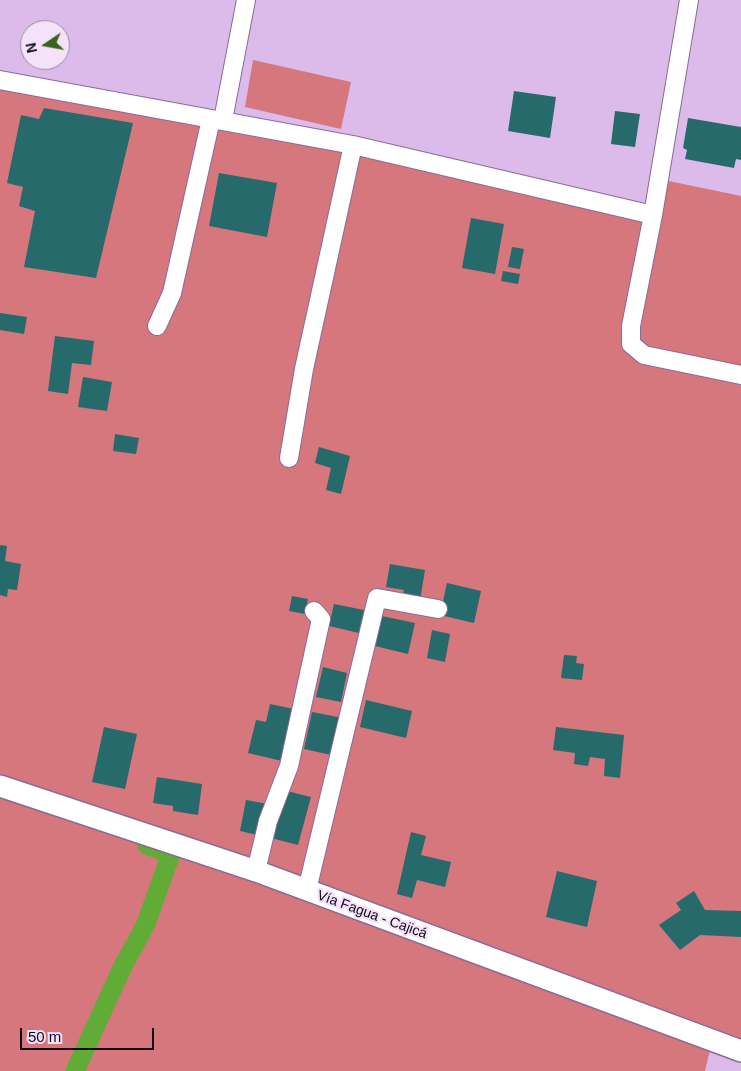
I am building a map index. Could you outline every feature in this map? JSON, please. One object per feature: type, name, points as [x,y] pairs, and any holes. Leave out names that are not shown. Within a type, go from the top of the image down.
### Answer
[{"type":"street","points":[[157,326],[172,293],[246,0]]},
{"type":"street","points":[[690,0],[653,215],[631,326],[631,344],[644,355],[741,375]]},
{"type":"street","points":[[0,80],[353,145],[653,215]]},
{"type":"street","points":[[289,458],[304,369],[353,145]]},
{"type":"street","points":[[307,890],[377,598],[438,609]]},
{"type":"street","points":[[256,871],[268,821],[288,766],[317,646],[321,619],[314,610]]},
{"type":"street","name":"Vía Fagua - Cajicá","points":[[0,786],[256,871],[741,1050]]},
{"type":"shaded area","points":[[253,60],[351,82],[341,129],[245,107]]},
{"type":"shaded area","points":[[0,80],[652,215],[659,179],[741,196],[741,1051],[712,1042],[705,1071],[0,1071]]},
{"type":"building","points":[[514,91],[556,97],[550,138],[508,131]]},
{"type":"building","points":[[44,108],[133,123],[96,278],[24,267],[35,211],[19,206],[23,187],[7,183],[21,115],[39,119]]},
{"type":"building","points":[[615,111],[640,114],[635,147],[611,144]]},
{"type":"building","points":[[688,118],[741,127],[741,160],[736,159],[734,168],[685,159],[687,150],[683,148]]},
{"type":"building","points":[[219,173],[277,183],[267,237],[209,226]]},
{"type":"building","points":[[471,218],[504,224],[495,274],[462,268]]},
{"type":"building","points":[[512,247],[524,249],[520,269],[508,267]]},
{"type":"building","points":[[503,271],[520,274],[518,284],[501,281]]},
{"type":"building","points":[[0,313],[27,317],[24,334],[0,330]]},
{"type":"building","points":[[55,336],[94,341],[91,365],[72,363],[68,394],[48,391]]},
{"type":"building","points":[[83,377],[112,382],[107,411],[78,407]]},
{"type":"building","points":[[115,434],[139,438],[136,454],[113,451]]},
{"type":"building","points":[[319,447],[350,456],[341,494],[326,490],[331,468],[315,463]]},
{"type":"building","points":[[0,545],[7,546],[5,561],[21,564],[17,590],[8,589],[7,597],[0,595]]},
{"type":"building","points":[[390,564],[425,570],[420,600],[402,597],[404,590],[386,587]]},
{"type":"building","points":[[447,583],[481,591],[474,623],[440,615]]},
{"type":"building","points":[[292,596],[308,599],[305,614],[289,611]]},
{"type":"building","points":[[334,604],[364,610],[359,633],[329,626]]},
{"type":"building","points":[[382,616],[415,623],[408,654],[375,646]]},
{"type":"building","points":[[432,630],[450,634],[445,662],[427,658]]},
{"type":"building","points":[[564,655],[577,656],[576,663],[584,664],[582,680],[561,678]]},
{"type":"building","points":[[323,667],[347,673],[341,702],[316,697]]},
{"type":"building","points":[[366,700],[412,711],[406,738],[360,727]]},
{"type":"building","points":[[270,704],[294,709],[282,761],[248,753],[256,720],[266,722]]},
{"type":"building","points":[[312,712],[343,718],[336,756],[304,749]]},
{"type":"building","points":[[104,727],[137,734],[125,789],[92,782]]},
{"type":"building","points":[[556,727],[624,735],[620,778],[604,776],[605,759],[590,757],[588,766],[574,764],[575,753],[553,750]]},
{"type":"building","points":[[157,777],[202,784],[198,815],[173,811],[173,806],[153,803]]},
{"type":"building","points":[[283,790],[311,797],[298,845],[271,838]]},
{"type":"building","points":[[246,800],[268,804],[262,836],[240,831]]},
{"type":"building","points":[[411,832],[426,836],[421,855],[451,862],[445,887],[417,880],[412,898],[397,894]]},
{"type":"building","points":[[557,871],[597,881],[587,927],[546,917]]},
{"type":"building","points":[[694,891],[705,910],[741,911],[741,937],[700,935],[680,950],[659,925],[681,910],[676,903]]},
{"type":"waterway","points":[[75,1071],[123,966],[145,926],[171,854],[147,845]]}]
